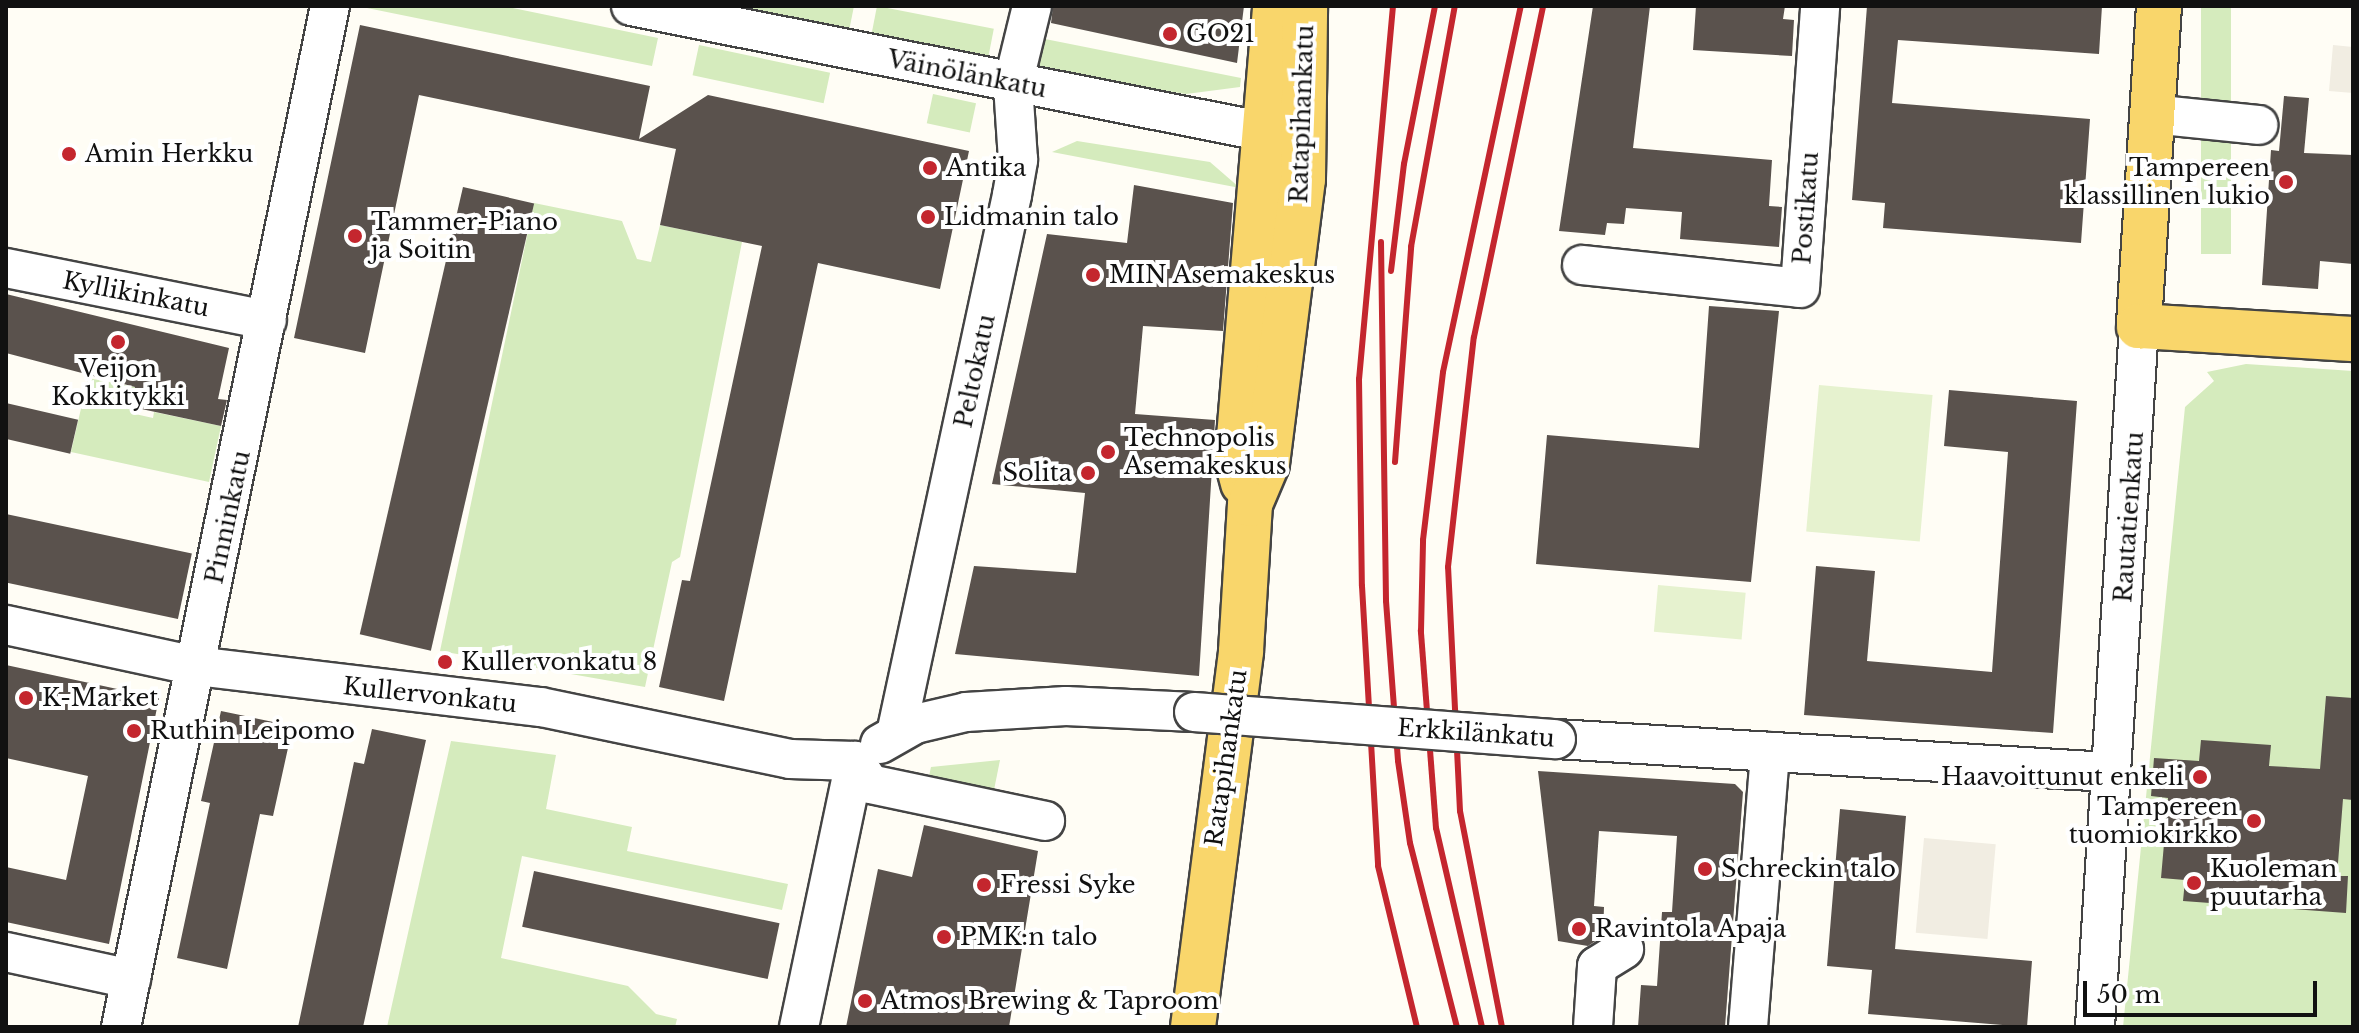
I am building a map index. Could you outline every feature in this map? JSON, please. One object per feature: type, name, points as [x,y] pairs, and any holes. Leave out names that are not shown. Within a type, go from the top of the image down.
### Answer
[{"type":"main road","name":"Ratapihankatu","points":[[1275,6],[1286,136]]},
{"type":"main road","name":"Ratapihankatu","points":[[1197,1021],[1241,651],[1250,504],[1267,464],[1286,136],[1305,6]]},
{"type":"main road","name":"Rautatienkatu","points":[[2139,326],[2159,6]]},
{"type":"main road","points":[[2139,326],[2353,339]]},
{"type":"street","name":"Pinninkatu","points":[[121,1027],[330,6]]},
{"type":"street","name":"Väinölänkatu","points":[[631,6],[1286,136]]},
{"type":"street","name":"Peltokatu","points":[[896,734],[1016,172],[1013,84],[1032,6]]},
{"type":"street","name":"Postikatu","points":[[1582,265],[1800,288],[1820,6]]},
{"type":"street","points":[[2152,114],[2258,125]]},
{"type":"street","name":"Kyllikinkatu","points":[[6,268],[267,320]]},
{"type":"street","name":"Rautatienkatu","points":[[2095,1027],[2139,326]]},
{"type":"street","name":"Kullervonkatu","points":[[6,625],[196,666],[541,707],[790,759],[855,761]]},
{"type":"street","name":"Erkkilänkatu","points":[[855,761],[896,734],[966,712],[1066,706],[2109,772]]},
{"type":"street","points":[[1748,1027],[1770,752]]},
{"type":"street","points":[[855,761],[870,784],[1045,821]]},
{"type":"street","points":[[799,1027],[855,761]]},
{"type":"street","points":[[1593,1027],[1597,966],[1624,949]]},
{"type":"street","points":[[6,952],[131,979]]},
{"type":"green space","points":[[503,6],[658,38],[652,66],[367,8]]},
{"type":"green space","points":[[733,6],[854,6],[849,31]]},
{"type":"green space","points":[[877,6],[994,29],[988,58],[871,35]]},
{"type":"green space","points":[[2201,6],[2231,6],[2231,254],[2201,254]]},
{"type":"green space","points":[[1040,38],[1241,78],[1240,87],[1186,94],[1035,70]]},
{"type":"green space","points":[[699,45],[830,73],[824,103],[693,75]]},
{"type":"green space","points":[[933,94],[976,103],[970,132],[927,123]]},
{"type":"green space","points":[[1077,141],[1210,162],[1240,188],[1052,152]]},
{"type":"green space","points":[[534,203],[622,221],[637,259],[651,262],[660,225],[742,242],[680,557],[672,562],[645,687],[440,651]]},
{"type":"green space","points":[[2246,364],[2353,371],[2353,1027],[2123,1027],[2185,407],[2214,381],[2207,372]]},
{"type":"green space","points":[[88,378],[135,387],[135,414],[153,418],[154,412],[221,426],[209,482],[71,452]]},
{"type":"green space","points":[[1819,385],[1933,395],[1920,541],[1806,531]]},
{"type":"green space","points":[[1658,585],[1746,593],[1742,639],[1654,632]]},
{"type":"green space","points":[[451,741],[556,755],[546,809],[632,827],[627,851],[788,884],[782,910],[522,856],[501,958],[628,986],[656,1014],[677,1019],[675,1027],[387,1027]]},
{"type":"green space","points":[[1000,760],[992,800],[927,785],[931,767]]},
{"type":"shaded area","points":[[2333,45],[2353,47],[2353,93],[2329,91]]},
{"type":"shaded area","points":[[1924,838],[1996,844],[1987,939],[1916,933]]},
{"type":"building","name":"GO21","points":[[1053,6],[1244,6],[1237,63],[1051,23]]},
{"type":"building","points":[[1593,6],[1650,6],[1633,148],[1772,160],[1769,206],[1782,207],[1779,247],[1680,239],[1682,212],[1626,208],[1624,224],[1607,223],[1605,235],[1559,231]]},
{"type":"building","points":[[1696,6],[1785,6],[1783,19],[1794,20],[1792,56],[1693,50]]},
{"type":"building","points":[[1867,6],[2102,6],[2099,54],[1898,40],[1892,103],[2090,119],[2081,243],[1883,228],[1885,203],[1852,200]]},
{"type":"building","points":[[360,25],[650,86],[639,139],[708,95],[969,151],[940,289],[818,263],[724,701],[659,687],[682,580],[690,581],[762,246],[660,225],[676,149],[419,95],[365,353],[294,338]]},
{"type":"building","points":[[2284,96],[2309,98],[2304,153],[2353,155],[2353,264],[2320,261],[2318,289],[2262,285],[2271,150],[2279,151]]},
{"type":"building","name":"Technopolis Asemakeskus","points":[[1134,185],[1233,203],[1223,331],[1143,326],[1135,414],[1215,420],[1199,676],[955,654],[974,566],[1076,573],[1085,493],[992,484],[1047,234],[1127,243]]},
{"type":"building","points":[[463,187],[534,203],[431,651],[360,634]]},
{"type":"building","points":[[6,294],[229,348],[218,399],[227,400],[221,426],[132,407],[135,387],[6,353]]},
{"type":"building","points":[[1709,306],[1779,311],[1751,582],[1536,564],[1547,435],[1699,448]]},
{"type":"building","points":[[1949,390],[2077,401],[2053,733],[1804,715],[1816,566],[1875,571],[1867,661],[1992,672],[2008,452],[1944,446]]},
{"type":"building","points":[[6,403],[78,420],[70,454],[6,439]]},
{"type":"building","points":[[6,514],[192,554],[178,619],[6,582]]},
{"type":"building","points":[[6,665],[159,698],[109,944],[6,922],[6,867],[66,880],[88,776],[6,758]]},
{"type":"building","name":"Tampereen tuomiokirkko","points":[[2326,696],[2353,698],[2353,800],[2343,799],[2337,876],[2348,876],[2346,913],[2183,901],[2185,880],[2161,878],[2168,798],[2151,796],[2154,758],[2199,761],[2201,740],[2271,745],[2269,766],[2320,769]]},
{"type":"building","points":[[221,711],[278,723],[276,736],[290,739],[273,816],[260,814],[227,969],[177,958],[210,803],[201,801]]},
{"type":"building","points":[[372,729],[426,740],[363,1027],[298,1027],[354,762],[364,764]]},
{"type":"building","name":"Schreckin talo","points":[[1538,771],[1735,784],[1743,792],[1725,1027],[1638,1027],[1641,985],[1657,986],[1662,912],[1672,912],[1677,836],[1599,831],[1594,906],[1604,907],[1603,936],[1588,946],[1558,941]]},
{"type":"building","points":[[1840,809],[1906,816],[1895,949],[2032,961],[2027,1027],[1868,1014],[1872,970],[1827,966]]},
{"type":"building","name":"PMK:n talo","points":[[924,825],[1038,851],[1009,1027],[846,1027],[878,869],[912,877]]},
{"type":"building","points":[[534,871],[780,923],[768,979],[522,927]]},
{"type":"railway","points":[[1393,6],[1359,379],[1362,586],[1378,866],[1417,1027]]},
{"type":"railway","points":[[1391,271],[1404,164],[1435,6]]},
{"type":"railway","points":[[1395,462],[1411,247],[1455,6]]},
{"type":"railway","points":[[1482,1027],[1436,828],[1421,631],[1423,540],[1443,372],[1521,6]]},
{"type":"railway","points":[[1502,1027],[1460,811],[1448,567],[1474,337],[1543,6]]},
{"type":"railway","points":[[1381,242],[1386,601],[1398,761],[1410,843],[1457,1027]]},
{"type":"place","name":"GO21","points":[[1170,34]]},
{"type":"place","name":"Amin Herkku","points":[[69,154]]},
{"type":"place","name":"Antika","points":[[930,168]]},
{"type":"place","name":"Tampereen klassillinen lukio","points":[[2286,182]]},
{"type":"place","name":"Lidmanin talo","points":[[928,217]]},
{"type":"place","name":"Tammer-Piano ja Soitin","points":[[355,236]]},
{"type":"place","name":"MIN Asemakeskus","points":[[1093,275]]},
{"type":"place","name":"Veijon Kokkitykki","points":[[118,342]]},
{"type":"place","name":"Technopolis Asemakeskus","points":[[1108,452]]},
{"type":"place","name":"Solita","points":[[1088,473]]},
{"type":"place","name":"Kullervonkatu 8","points":[[445,662]]},
{"type":"place","name":"K-Market","points":[[26,698]]},
{"type":"place","name":"Ruthin Leipomo","points":[[134,731]]},
{"type":"place","name":"Haavoittunut enkeli","points":[[2200,777]]},
{"type":"place","name":"Tampereen tuomiokirkko","points":[[2254,821]]},
{"type":"place","name":"Schreckin talo","points":[[1705,869]]},
{"type":"place","name":"Kuoleman puutarha","points":[[2194,883]]},
{"type":"place","name":"Fressi Syke","points":[[984,885]]},
{"type":"place","name":"Ravintola Apaja","points":[[1579,929]]},
{"type":"place","name":"PMK:n talo","points":[[944,937]]},
{"type":"place","name":"Atmos Brewing & Taproom","points":[[865,1001]]}]
